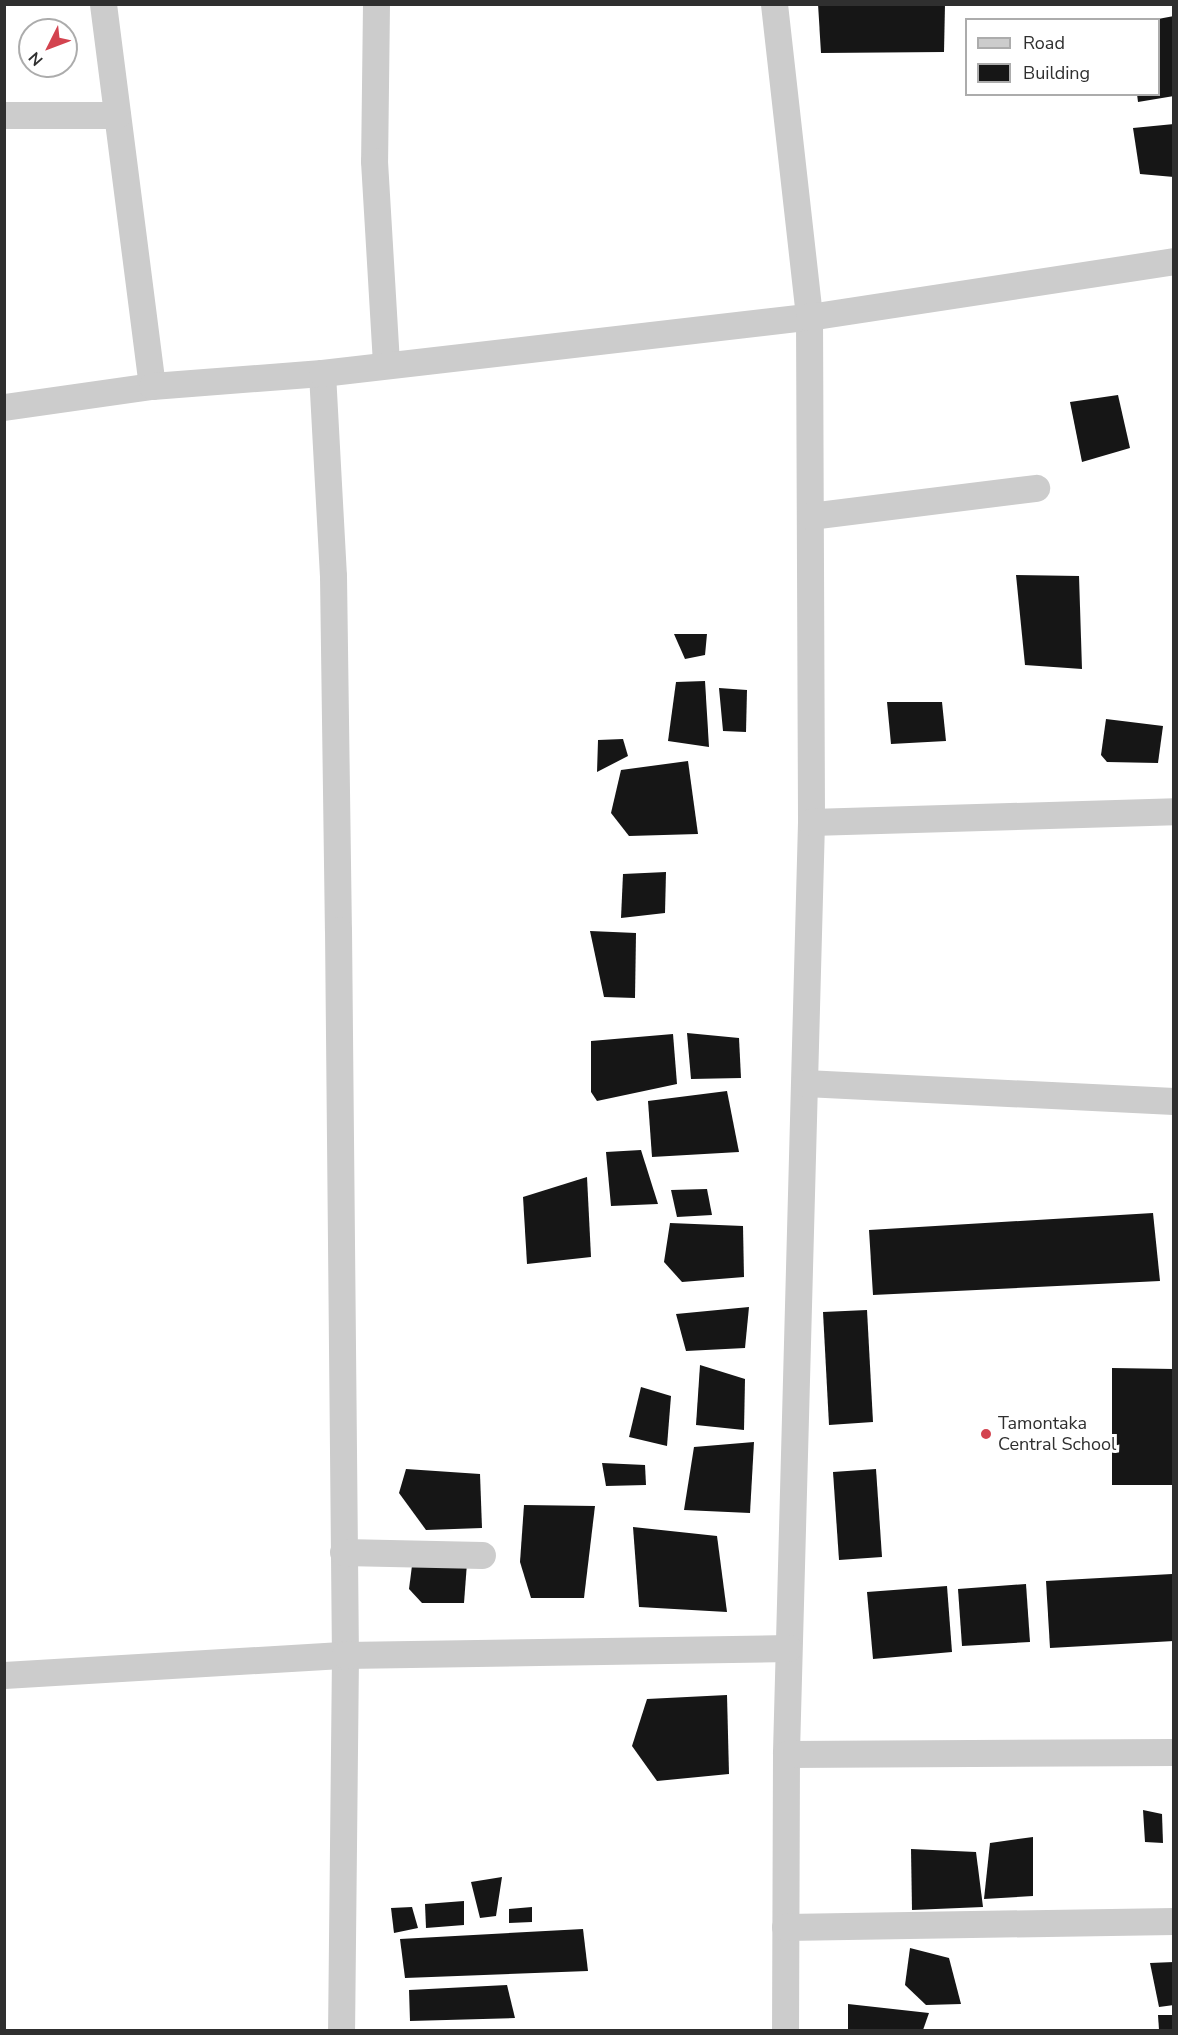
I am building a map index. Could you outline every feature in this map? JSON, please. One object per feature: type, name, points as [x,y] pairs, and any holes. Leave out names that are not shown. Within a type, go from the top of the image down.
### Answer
[{"type":"street","points":[[103,4],[152,386]]},
{"type":"street","points":[[376,4],[374,161],[386,365]]},
{"type":"street","points":[[774,4],[809,317],[811,822],[786,1754],[785,2031]]},
{"type":"street","points":[[4,115],[117,115]]},
{"type":"street","points":[[4,407],[152,386],[322,372],[809,317],[1173,261]]},
{"type":"street","points":[[322,372],[333,576],[345,1655],[341,2031]]},
{"type":"street","points":[[810,516],[1036,488]]},
{"type":"street","points":[[811,822],[1173,811]]},
{"type":"street","points":[[805,1083],[1173,1101]]},
{"type":"street","points":[[343,1552],[483,1555]]},
{"type":"street","points":[[4,1675],[345,1655],[789,1648]]},
{"type":"street","points":[[786,1754],[1173,1752]]},
{"type":"street","points":[[785,1927],[1173,1921]]},
{"type":"building","points":[[818,4],[945,4],[944,52],[821,53]]},
{"type":"building","points":[[1174,16],[1174,96],[1138,102],[1137,96],[1160,96],[1160,19]]},
{"type":"building","points":[[1174,124],[1174,177],[1140,174],[1133,128]]},
{"type":"building","points":[[1118,395],[1130,448],[1082,462],[1070,402]]},
{"type":"building","points":[[1016,575],[1079,576],[1082,669],[1025,665]]},
{"type":"building","points":[[674,634],[707,634],[705,655],[685,659]]},
{"type":"building","points":[[705,681],[709,747],[668,741],[676,682]]},
{"type":"building","points":[[719,688],[747,690],[746,732],[723,731]]},
{"type":"building","points":[[887,702],[942,702],[946,741],[891,744]]},
{"type":"building","points":[[1106,719],[1163,726],[1158,763],[1107,762],[1101,755]]},
{"type":"building","points":[[623,739],[628,756],[597,772],[598,740]]},
{"type":"building","points":[[688,761],[698,834],[629,836],[611,813],[621,770]]},
{"type":"building","points":[[666,872],[665,913],[621,918],[623,874]]},
{"type":"building","points":[[590,931],[636,933],[635,998],[604,997]]},
{"type":"building","points":[[687,1033],[739,1038],[741,1078],[691,1079]]},
{"type":"building","points":[[673,1034],[677,1084],[597,1101],[591,1092],[591,1041]]},
{"type":"building","points":[[727,1091],[739,1152],[652,1157],[648,1101]]},
{"type":"building","points":[[641,1150],[658,1204],[611,1206],[606,1152]]},
{"type":"building","points":[[587,1177],[591,1257],[527,1264],[523,1197]]},
{"type":"building","points":[[707,1189],[712,1215],[677,1217],[671,1190]]},
{"type":"building","points":[[1153,1213],[1160,1281],[873,1295],[869,1230]]},
{"type":"building","points":[[670,1223],[743,1226],[744,1277],[682,1282],[664,1262]]},
{"type":"building","points":[[749,1307],[745,1348],[686,1351],[676,1314]]},
{"type":"building","points":[[867,1310],[873,1422],[829,1425],[823,1312]]},
{"type":"building","points":[[700,1365],[745,1379],[744,1430],[696,1425]]},
{"type":"building","points":[[1112,1368],[1174,1369],[1174,1485],[1112,1485]]},
{"type":"building","points":[[641,1387],[671,1396],[667,1446],[629,1437]]},
{"type":"building","points":[[754,1442],[750,1513],[684,1510],[694,1447]]},
{"type":"building","points":[[602,1463],[645,1465],[646,1485],[606,1486]]},
{"type":"building","points":[[406,1469],[480,1474],[482,1528],[426,1530],[399,1493]]},
{"type":"building","points":[[876,1469],[882,1557],[839,1560],[833,1472]]},
{"type":"building","points":[[524,1505],[595,1506],[584,1598],[531,1598],[520,1562]]},
{"type":"building","points":[[633,1527],[717,1536],[727,1612],[639,1607]]},
{"type":"building","points":[[413,1558],[467,1563],[464,1603],[422,1603],[409,1589]]},
{"type":"building","points":[[1172,1574],[1174,1641],[1050,1648],[1046,1581]]},
{"type":"building","points":[[1026,1584],[1030,1642],[962,1646],[958,1589]]},
{"type":"building","points":[[947,1586],[952,1652],[873,1659],[867,1592]]},
{"type":"building","points":[[727,1695],[729,1774],[657,1781],[632,1746],[647,1699]]},
{"type":"building","points":[[1143,1810],[1162,1814],[1163,1843],[1145,1842]]},
{"type":"building","points":[[1033,1837],[1033,1896],[984,1899],[990,1843]]},
{"type":"building","points":[[911,1849],[976,1852],[983,1907],[912,1910]]},
{"type":"building","points":[[502,1877],[496,1916],[480,1918],[471,1882]]},
{"type":"building","points":[[464,1901],[464,1925],[426,1928],[425,1904]]},
{"type":"building","points":[[412,1907],[418,1928],[394,1933],[391,1908]]},
{"type":"building","points":[[532,1907],[532,1922],[509,1923],[509,1909]]},
{"type":"building","points":[[583,1929],[588,1971],[405,1978],[400,1939]]},
{"type":"building","points":[[910,1948],[949,1958],[961,2004],[926,2005],[905,1985]]},
{"type":"building","points":[[1174,1962],[1174,2005],[1159,2007],[1150,1963]]},
{"type":"building","points":[[507,1985],[515,2018],[410,2021],[409,1990]]},
{"type":"building","points":[[848,2004],[929,2013],[923,2030],[848,2030]]},
{"type":"building","points":[[1158,2015],[1174,2015],[1174,2030],[1159,2030]]},
{"type":"place","name":"Tamontaka Central School","points":[[986,1434]]}]
